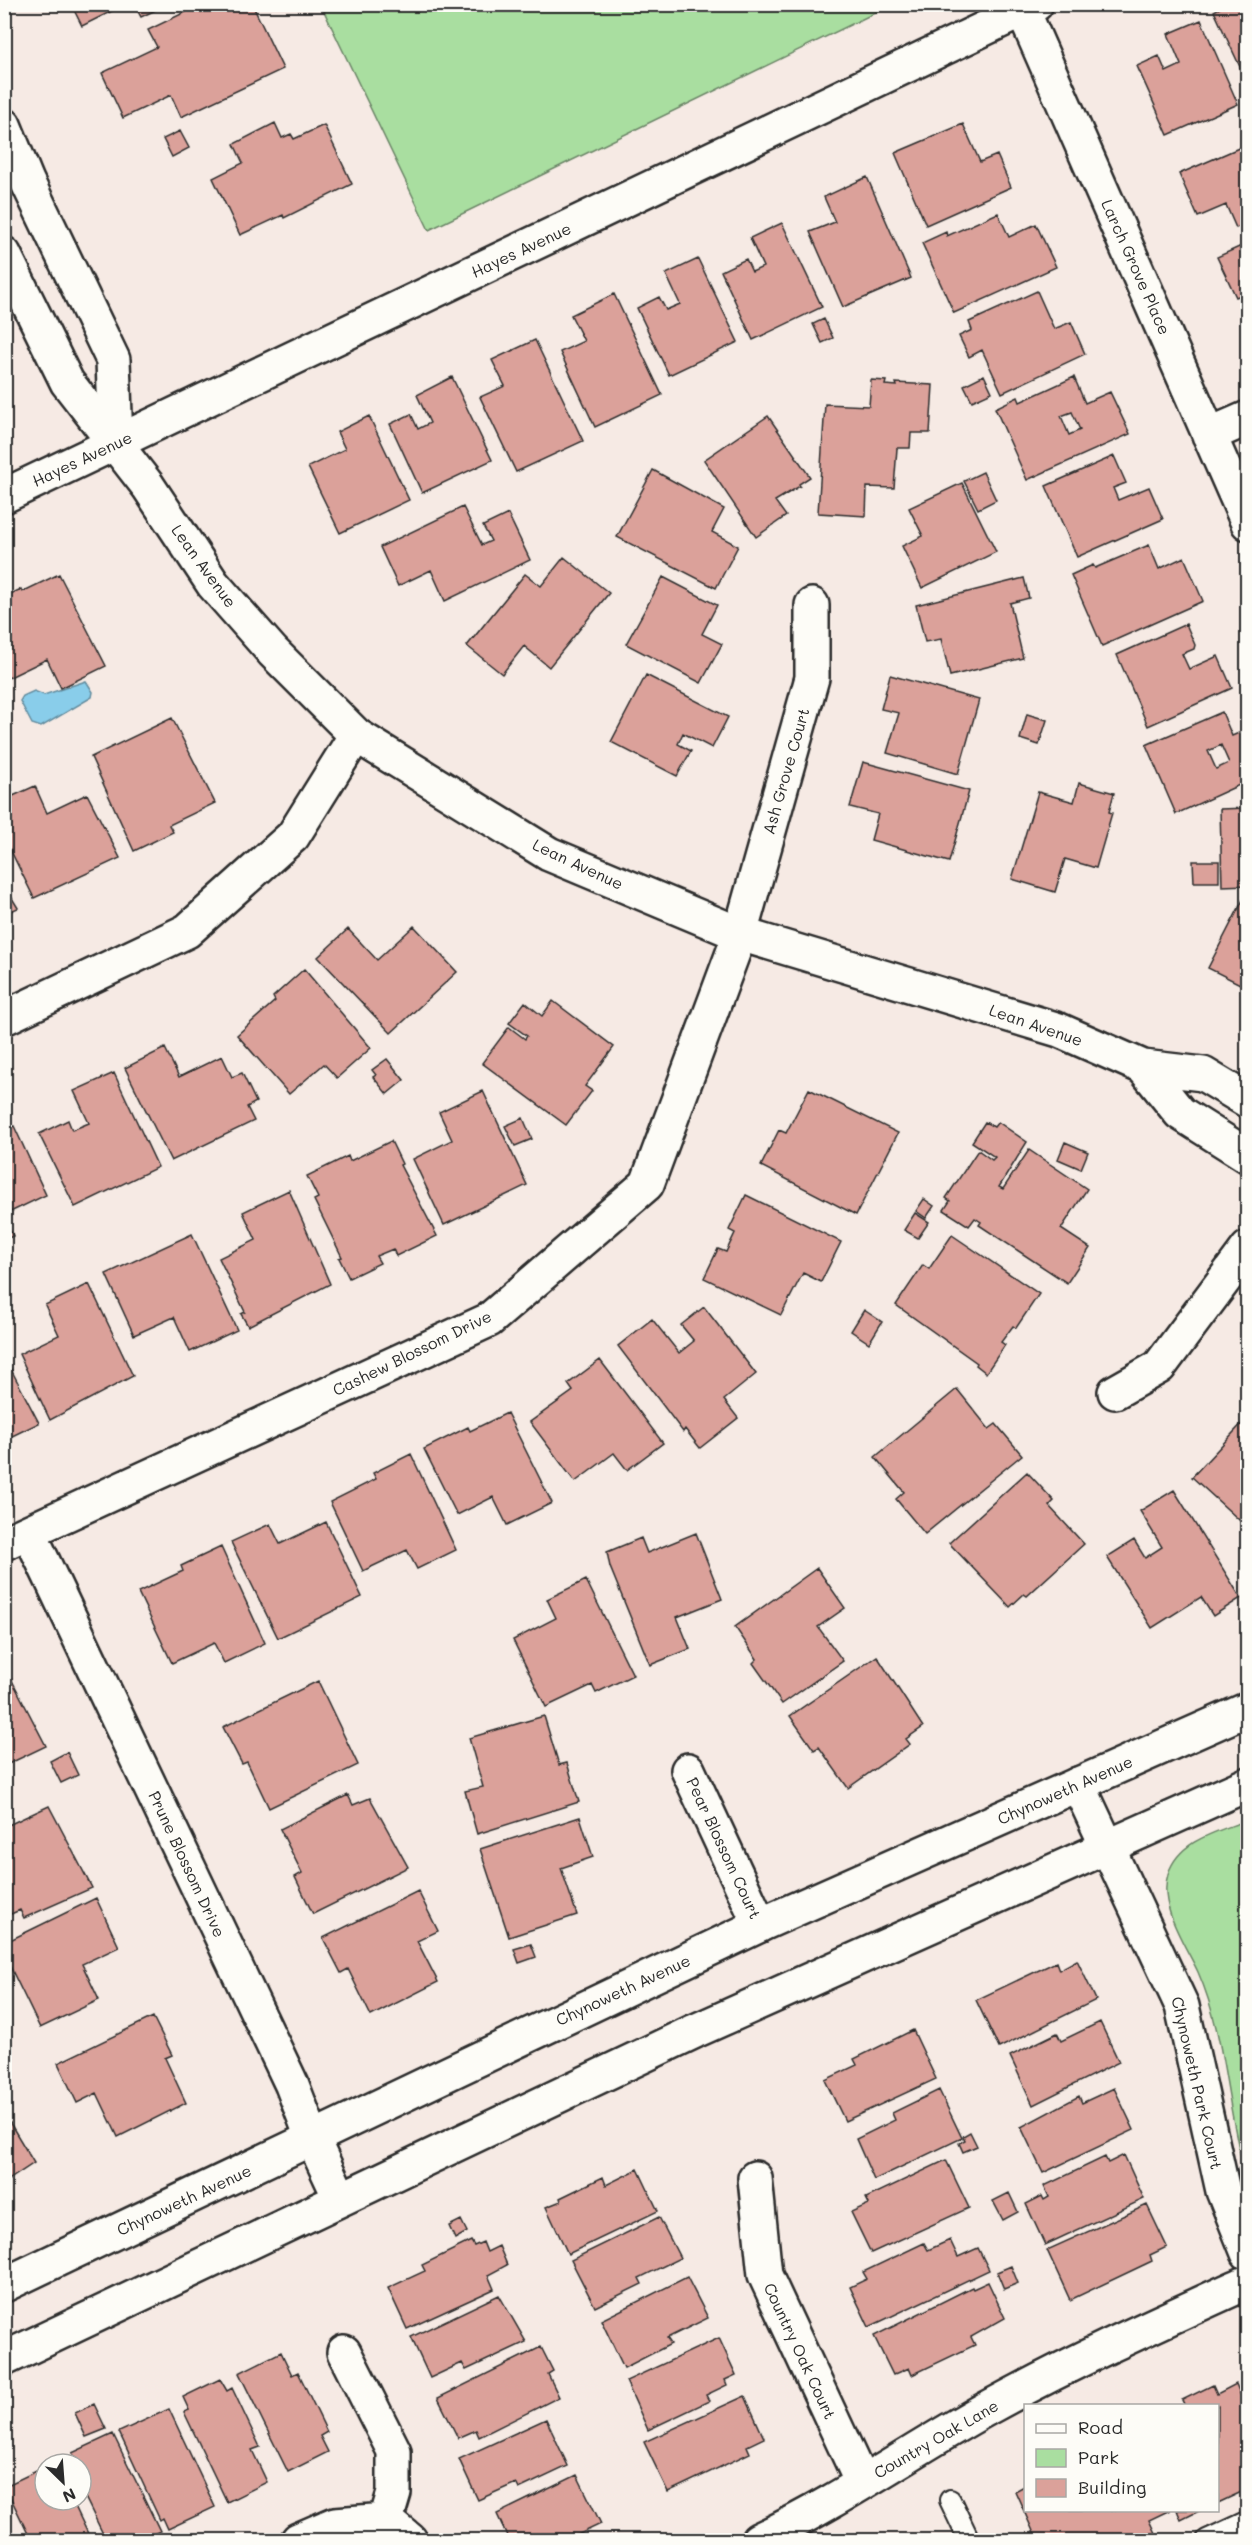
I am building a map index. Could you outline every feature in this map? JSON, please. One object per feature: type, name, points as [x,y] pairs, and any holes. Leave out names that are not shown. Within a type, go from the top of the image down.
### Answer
[{"type":"street","name":"Larch Grove Place","points":[[1030,8],[1248,523]]},
{"type":"street","name":"Hayes Avenue","points":[[4,496],[1030,8]]},
{"type":"street","points":[[4,124],[27,181],[113,360],[116,443]]},
{"type":"street","name":"Lean Avenue","points":[[4,254],[67,382],[116,443],[213,584],[273,652],[356,735],[549,854],[740,934],[1059,1030],[1143,1067],[1203,1074],[1248,1101]]},
{"type":"street","points":[[1209,435],[1248,418]]},
{"type":"street","name":"Ash Grove Court","points":[[740,934],[812,678],[812,605]]},
{"type":"street","points":[[4,1018],[187,931],[293,836],[356,735]]},
{"type":"street","name":"Cashew Blossom Drive","points":[[17,1538],[489,1320],[647,1184],[740,934]]},
{"type":"street","name":"Lean Avenue","points":[[1143,1067],[1180,1113],[1248,1156]]},
{"type":"street","points":[[1115,1392],[1158,1367],[1248,1248]]},
{"type":"street","name":"Prune Blossom Drive","points":[[17,1538],[292,2085],[339,2198]]},
{"type":"street","name":"Chynoweth Avenue","points":[[4,2285],[313,2140],[760,1925],[1248,1709]]},
{"type":"street","name":"Pear Blossom Court","points":[[688,1770],[760,1925]]},
{"type":"street","name":"Chynoweth Park Court","points":[[1078,1784],[1182,2006],[1222,2191],[1248,2253]]},
{"type":"street","points":[[4,2359],[695,2031],[1248,1784]]},
{"type":"street","name":"Country Oak Court","points":[[755,2178],[765,2275],[862,2483]]},
{"type":"street","name":"Country Oak Lane","points":[[758,2541],[808,2517],[862,2483],[1047,2376],[1248,2282]]},
{"type":"street","points":[[298,2541],[335,2524],[398,2530],[394,2493],[394,2451],[344,2352]]},
{"type":"lane","points":[[950,2500],[969,2541]]},
{"type":"lane","points":[[1207,2541],[1248,2521]]},
{"type":"green space","points":[[321,5],[891,5],[429,230]]},
{"type":"green space","points":[[1248,1820],[1247,2180],[1240,2154],[1221,2049],[1208,1997],[1174,1925],[1166,1887],[1173,1862],[1190,1845],[1212,1833]]},
{"type":"water","points":[[86,681],[93,692],[92,697],[41,727],[32,724],[20,701],[23,696],[34,691],[44,695]]},
{"type":"building","points":[[71,4],[126,4],[82,26]]},
{"type":"building","points":[[134,4],[168,4],[141,17]]},
{"type":"building","points":[[202,4],[252,4],[283,69],[181,117],[171,95],[123,118],[102,73],[157,47],[148,30]]},
{"type":"building","points":[[1227,4],[1248,4],[1248,84],[1214,11]]},
{"type":"building","points":[[1201,20],[1238,104],[1168,135],[1137,66],[1159,56],[1166,72],[1181,65],[1168,34]]},
{"type":"building","points":[[275,123],[282,138],[291,134],[294,139],[324,125],[352,184],[284,218],[283,215],[240,235],[213,178],[243,163],[234,144]]},
{"type":"building","points":[[963,124],[980,162],[997,155],[1011,187],[926,225],[895,153]]},
{"type":"building","points":[[180,131],[189,148],[172,157],[163,139]]},
{"type":"building","points":[[1248,144],[1248,223],[1236,228],[1226,205],[1198,217],[1179,174]]},
{"type":"building","points":[[867,177],[911,278],[843,307],[810,232],[835,222],[824,197]]},
{"type":"building","points":[[998,213],[1009,237],[1036,224],[1056,267],[954,313],[922,243],[946,232],[947,236]]},
{"type":"building","points":[[782,223],[822,307],[753,340],[721,271],[746,259],[752,272],[763,267],[750,238]]},
{"type":"building","points":[[1248,243],[1248,292],[1236,297],[1217,257]]},
{"type":"building","points":[[698,259],[738,342],[669,375],[637,308],[659,297],[666,310],[680,304],[666,274]]},
{"type":"building","points":[[1037,291],[1054,329],[1071,322],[1085,354],[1002,393],[982,350],[969,357],[959,336],[972,330],[969,322]]},
{"type":"building","points":[[614,294],[662,395],[595,427],[560,352],[584,341],[571,315]]},
{"type":"building","points":[[824,319],[833,338],[822,343],[813,324]]},
{"type":"building","points":[[535,340],[583,441],[516,472],[480,397],[505,386],[492,360]]},
{"type":"building","points":[[984,375],[992,392],[972,401],[964,385]]},
{"type":"building","points":[[452,377],[492,460],[422,493],[390,424],[411,414],[418,429],[430,423],[417,395]]},
{"type":"building","points":[[1074,377],[1085,403],[1110,392],[1130,434],[1027,480],[995,408],[1018,397],[1020,402]],"holes":[[[1072,412],[1080,430],[1069,435],[1061,416]]]},
{"type":"building","points":[[871,380],[886,381],[885,385],[897,386],[896,383],[933,385],[930,433],[911,433],[910,448],[897,448],[894,488],[867,487],[866,516],[818,513],[825,404],[869,406]]},
{"type":"building","points":[[369,416],[409,500],[340,533],[308,467],[345,449],[337,432]]},
{"type":"building","points":[[768,416],[810,477],[775,501],[786,516],[756,537],[704,460]]},
{"type":"building","points":[[1114,456],[1126,483],[1113,488],[1118,500],[1149,487],[1163,519],[1077,557],[1046,486]]},
{"type":"building","points":[[653,470],[724,509],[712,532],[738,546],[716,588],[617,537]]},
{"type":"building","points":[[983,472],[996,500],[978,509],[964,481]]},
{"type":"building","points":[[962,483],[996,552],[922,588],[902,546],[923,536],[909,508]]},
{"type":"building","points":[[463,507],[482,545],[491,541],[483,526],[508,514],[530,560],[445,601],[431,570],[398,586],[380,547]]},
{"type":"building","points":[[1149,545],[1159,569],[1184,557],[1203,601],[1102,646],[1071,575],[1093,565],[1095,568]]},
{"type":"building","points":[[564,557],[609,593],[549,667],[524,646],[502,674],[467,646],[525,574],[541,586]]},
{"type":"building","points":[[59,574],[106,666],[61,688],[47,659],[8,678],[4,672],[4,597],[21,589],[22,592]]},
{"type":"building","points":[[663,577],[717,605],[702,634],[722,644],[701,683],[626,644]]},
{"type":"building","points":[[1024,578],[1029,598],[1010,603],[1023,658],[950,676],[941,639],[925,642],[916,605]]},
{"type":"building","points":[[1186,624],[1195,645],[1194,649],[1182,654],[1189,669],[1218,656],[1232,688],[1148,726],[1117,655]]},
{"type":"building","points":[[646,675],[728,717],[712,748],[683,733],[678,744],[691,751],[677,776],[611,742]]},
{"type":"building","points":[[890,675],[979,700],[958,774],[887,753],[899,713],[881,709]]},
{"type":"building","points":[[1222,712],[1232,736],[1248,729],[1248,781],[1176,814],[1146,745]],"holes":[[[1221,745],[1229,763],[1216,769],[1208,751]]]},
{"type":"building","points":[[1027,714],[1047,720],[1039,745],[1020,739]]},
{"type":"building","points":[[172,718],[215,803],[169,825],[173,832],[134,851],[91,757]]},
{"type":"building","points":[[863,762],[969,791],[949,862],[871,840],[878,814],[850,807]]},
{"type":"building","points":[[1079,783],[1114,793],[1109,812],[1112,813],[1096,868],[1065,859],[1055,892],[1012,879],[1038,792],[1074,802]]},
{"type":"building","points":[[35,786],[47,813],[87,794],[120,858],[34,898],[4,837],[4,800]]},
{"type":"building","points":[[1248,808],[1248,885],[1222,886],[1220,809]]},
{"type":"building","points":[[1193,861],[1219,861],[1219,882],[1194,882]]},
{"type":"building","points":[[4,885],[18,908],[4,914]]},
{"type":"building","points":[[1243,900],[1248,902],[1248,988],[1208,968]]},
{"type":"building","points":[[414,926],[457,972],[391,1033],[318,957],[348,929],[377,960]]},
{"type":"building","points":[[304,969],[371,1048],[337,1078],[324,1064],[289,1094],[237,1035],[275,1001],[273,997]]},
{"type":"building","points":[[553,1001],[614,1047],[585,1086],[592,1091],[566,1125],[482,1063],[509,1027],[525,1039],[527,1036],[509,1023],[525,1002],[542,1016]]},
{"type":"building","points":[[165,1048],[179,1077],[222,1056],[232,1077],[242,1073],[256,1102],[247,1107],[254,1121],[171,1161],[125,1068]]},
{"type":"building","points":[[387,1059],[404,1080],[387,1094],[373,1077],[376,1075],[372,1070]]},
{"type":"building","points":[[114,1073],[158,1167],[75,1207],[39,1134],[68,1120],[72,1130],[89,1123],[74,1091]]},
{"type":"building","points":[[809,1089],[898,1133],[856,1215],[761,1166],[779,1130],[786,1133]]},
{"type":"building","points":[[483,1091],[527,1185],[444,1225],[413,1159],[452,1140],[439,1112]]},
{"type":"building","points":[[523,1118],[532,1139],[515,1146],[505,1126]]},
{"type":"building","points":[[985,1122],[994,1127],[998,1122],[1027,1142],[999,1187],[1003,1189],[1029,1150],[1087,1189],[1061,1229],[1090,1248],[1067,1283],[979,1225],[981,1222],[975,1218],[969,1226],[944,1210],[950,1201],[946,1198],[978,1150],[992,1160],[995,1157],[972,1142]]},
{"type":"building","points":[[14,1126],[46,1195],[4,1215],[4,1130]]},
{"type":"building","points":[[391,1141],[402,1164],[400,1165],[437,1236],[396,1256],[393,1249],[376,1256],[380,1263],[349,1278],[339,1258],[342,1257],[314,1200],[318,1198],[307,1176],[348,1156],[350,1161]]},
{"type":"building","points":[[1065,1142],[1088,1152],[1081,1169],[1058,1159]]},
{"type":"building","points":[[289,1190],[330,1284],[248,1326],[241,1314],[245,1312],[219,1258],[256,1240],[243,1212]]},
{"type":"building","points":[[746,1195],[841,1242],[821,1282],[803,1273],[781,1315],[704,1278],[718,1249],[726,1252],[735,1233],[729,1230]]},
{"type":"building","points":[[924,1199],[934,1206],[926,1218],[916,1211]]},
{"type":"building","points":[[915,1213],[929,1222],[918,1238],[904,1230]]},
{"type":"building","points":[[4,1218],[13,1236],[4,1240]]},
{"type":"building","points":[[192,1234],[237,1330],[190,1352],[174,1317],[134,1335],[106,1274]]},
{"type":"building","points":[[952,1235],[1039,1294],[1016,1328],[1013,1326],[1001,1342],[1005,1345],[986,1373],[976,1365],[977,1363],[896,1305],[923,1265],[929,1269]]},
{"type":"building","points":[[89,1284],[133,1376],[50,1420],[19,1354],[59,1335],[45,1305]]},
{"type":"building","points":[[704,1307],[756,1374],[724,1400],[738,1418],[700,1448],[685,1429],[683,1432],[618,1346],[652,1319],[679,1353],[694,1341],[681,1325]]},
{"type":"building","points":[[864,1310],[882,1322],[869,1343],[851,1331]]},
{"type":"building","points":[[4,1356],[39,1423],[4,1440]]},
{"type":"building","points":[[600,1360],[663,1443],[627,1470],[614,1453],[575,1482],[530,1422],[573,1391],[568,1384]]},
{"type":"building","points":[[957,1389],[989,1429],[996,1424],[1022,1455],[925,1534],[896,1499],[904,1492],[875,1457]]},
{"type":"building","points":[[507,1413],[552,1503],[507,1525],[493,1497],[457,1515],[424,1449],[468,1427],[470,1431]]},
{"type":"building","points":[[1248,1417],[1248,1528],[1192,1477]]},
{"type":"building","points":[[411,1454],[456,1550],[417,1569],[407,1550],[363,1571],[330,1502],[376,1479],[373,1473]]},
{"type":"building","points":[[1027,1472],[1054,1501],[1049,1506],[1084,1544],[1027,1596],[1024,1594],[1010,1607],[949,1543]]},
{"type":"building","points":[[1174,1490],[1241,1598],[1213,1616],[1201,1597],[1152,1628],[1107,1557],[1134,1540],[1145,1558],[1162,1547],[1140,1511]]},
{"type":"building","points":[[326,1522],[362,1597],[278,1638],[231,1542],[270,1524],[280,1544]]},
{"type":"building","points":[[696,1533],[722,1599],[677,1617],[690,1649],[650,1665],[610,1567],[607,1552],[641,1538],[647,1553]]},
{"type":"building","points":[[221,1547],[265,1643],[224,1663],[214,1643],[172,1663],[138,1592],[183,1571],[181,1566]]},
{"type":"building","points":[[817,1568],[845,1608],[818,1627],[843,1661],[782,1704],[753,1663],[757,1659],[735,1627]]},
{"type":"building","points":[[586,1580],[633,1675],[596,1693],[592,1685],[546,1707],[513,1640],[556,1618],[547,1599]]},
{"type":"building","points":[[877,1656],[923,1727],[906,1739],[910,1744],[848,1788],[819,1747],[814,1750],[790,1716]]},
{"type":"building","points":[[4,1665],[46,1746],[4,1766]]},
{"type":"building","points":[[318,1681],[358,1765],[269,1808],[247,1762],[242,1764],[223,1727]]},
{"type":"building","points":[[544,1716],[559,1765],[567,1763],[579,1802],[477,1834],[465,1791],[483,1787],[469,1738]]},
{"type":"building","points":[[67,1752],[78,1775],[61,1783],[50,1761]]},
{"type":"building","points":[[348,1795],[353,1805],[370,1798],[408,1867],[313,1914],[295,1877],[302,1873],[280,1829]]},
{"type":"building","points":[[49,1806],[92,1888],[24,1918],[20,1910],[4,1917],[4,1893],[10,1890],[4,1879],[4,1827]]},
{"type":"building","points":[[580,1817],[593,1857],[561,1868],[577,1915],[509,1937],[480,1849]]},
{"type":"building","points":[[418,1891],[438,1931],[417,1941],[438,1982],[371,2016],[348,1969],[341,1973],[323,1938]]},
{"type":"building","points":[[96,1898],[119,1947],[82,1964],[99,2000],[40,2028],[4,1954],[4,1943]]},
{"type":"building","points":[[531,1944],[536,1957],[519,1963],[514,1949]]},
{"type":"building","points":[[1077,1960],[1096,2000],[999,2048],[976,2000],[1056,1962],[1059,1970]]},
{"type":"building","points":[[153,2017],[172,2055],[165,2058],[186,2103],[118,2137],[97,2093],[77,2103],[58,2063]]},
{"type":"building","points":[[1100,2022],[1119,2062],[1033,2105],[1010,2056],[1057,2033],[1061,2041]]},
{"type":"building","points":[[913,2030],[936,2079],[845,2121],[825,2080],[857,2065],[854,2059]]},
{"type":"building","points":[[1114,2088],[1134,2130],[1043,2173],[1021,2127],[1079,2096],[1082,2103]]},
{"type":"building","points":[[939,2090],[962,2138],[874,2180],[856,2139],[895,2120],[892,2113]]},
{"type":"building","points":[[4,2113],[34,2163],[4,2183]]},
{"type":"building","points":[[970,2132],[977,2146],[963,2152],[959,2143],[965,2140],[963,2136]]},
{"type":"building","points":[[1124,2155],[1144,2199],[1045,2245],[1026,2204],[1042,2196],[1044,2200],[1049,2197],[1044,2186],[1105,2157],[1108,2163]]},
{"type":"building","points":[[946,2160],[969,2208],[871,2253],[851,2212],[869,2204],[866,2198]]},
{"type":"building","points":[[638,2169],[658,2211],[568,2254],[546,2207],[603,2177],[606,2185]]},
{"type":"building","points":[[1009,2193],[1018,2212],[1003,2220],[993,2201]]},
{"type":"building","points":[[1147,2205],[1167,2247],[1150,2255],[1152,2261],[1070,2300],[1047,2250]]},
{"type":"building","points":[[659,2217],[680,2258],[639,2278],[642,2284],[595,2307],[571,2260]]},
{"type":"building","points":[[461,2220],[467,2232],[455,2239],[449,2226]]},
{"type":"building","points":[[950,2240],[958,2257],[978,2248],[989,2270],[869,2327],[850,2287],[867,2279],[863,2272],[924,2243],[928,2250]]},
{"type":"building","points":[[471,2241],[474,2246],[483,2242],[487,2252],[499,2246],[507,2265],[488,2275],[494,2289],[407,2329],[388,2288],[425,2271],[422,2265]]},
{"type":"building","points":[[1011,2266],[1018,2283],[1004,2289],[997,2272]]},
{"type":"building","points":[[687,2277],[708,2318],[667,2338],[671,2344],[624,2368],[601,2320]]},
{"type":"building","points":[[988,2282],[1005,2318],[971,2337],[975,2345],[912,2375],[909,2368],[893,2375],[874,2336],[972,2287],[973,2289]]},
{"type":"building","points":[[499,2295],[526,2342],[466,2370],[462,2363],[430,2378],[411,2337]]},
{"type":"building","points":[[719,2338],[736,2375],[725,2380],[727,2385],[706,2395],[709,2401],[648,2430],[626,2381]]},
{"type":"building","points":[[541,2347],[553,2371],[548,2374],[559,2397],[479,2437],[476,2430],[458,2438],[438,2398]]},
{"type":"building","points":[[281,2352],[292,2375],[298,2372],[327,2432],[320,2436],[328,2452],[288,2472],[239,2373]]},
{"type":"building","points":[[220,2379],[227,2391],[232,2388],[260,2447],[252,2450],[267,2482],[227,2502],[184,2412],[189,2410],[183,2397]]},
{"type":"building","points":[[1236,2384],[1243,2401],[1248,2400],[1248,2489],[1219,2503],[1219,2404],[1184,2404],[1182,2400],[1213,2385],[1217,2394]]},
{"type":"building","points":[[745,2396],[764,2438],[747,2446],[750,2453],[668,2492],[644,2442]]},
{"type":"building","points":[[94,2404],[106,2429],[86,2437],[75,2413]]},
{"type":"building","points":[[169,2409],[215,2507],[168,2529],[163,2518],[160,2520],[119,2432]]},
{"type":"building","points":[[546,2419],[568,2466],[519,2489],[516,2483],[478,2500],[459,2459]]},
{"type":"building","points":[[113,2434],[160,2531],[141,2540],[113,2540],[111,2535],[105,2538],[92,2512],[93,2452],[74,2452]]},
{"type":"building","points":[[33,2473],[33,2512],[78,2512],[91,2540],[31,2540],[5,2486]]},
{"type":"building","points":[[577,2475],[601,2524],[567,2540],[509,2540],[497,2514]]},
{"type":"building","points":[[1024,2486],[1024,2511],[1015,2491]]},
{"type":"building","points":[[1024,2512],[1166,2512],[1149,2520],[1155,2533],[1139,2540],[1037,2540]]},
{"type":"building","points":[[1178,2512],[1197,2512],[1181,2520]]}]
